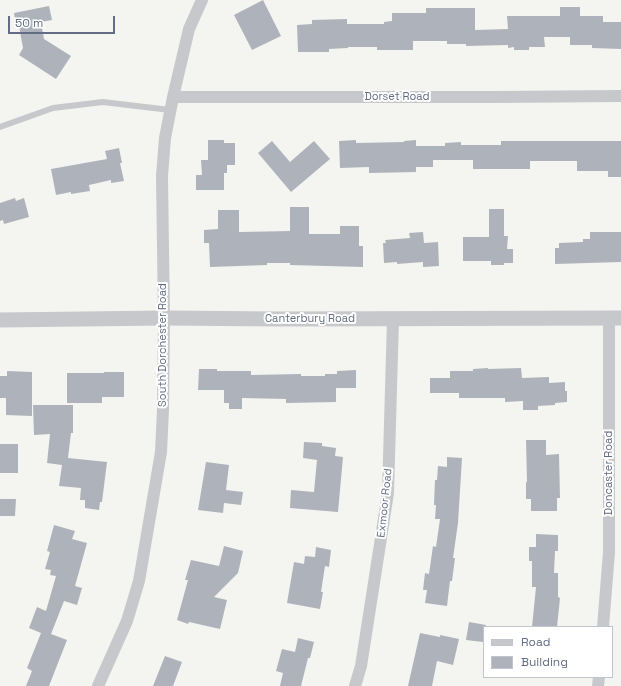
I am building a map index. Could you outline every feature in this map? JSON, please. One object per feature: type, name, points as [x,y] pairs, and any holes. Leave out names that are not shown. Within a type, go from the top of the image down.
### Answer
[{"type":"street","name":"South Dorchester Road","points":[[98,686],[127,621],[139,581],[161,452],[164,318],[162,176],[165,138],[188,30],[202,0]]},
{"type":"street","name":"Dorset Road","points":[[173,97],[621,96]]},
{"type":"street","name":"Canterbury Road","points":[[0,320],[164,318],[615,318]]},
{"type":"street","name":"Doncaster Road","points":[[603,626],[609,552],[615,318]]},
{"type":"street","name":"Exmoor Road","points":[[355,686],[361,666],[388,494],[393,319]]},
{"type":"lane","points":[[0,127],[53,108],[103,102],[170,110]]},
{"type":"building","points":[[263,0],[281,36],[252,50],[234,15]]},
{"type":"building","points":[[49,6],[52,20],[41,22],[44,39],[71,56],[56,79],[19,55],[23,48],[19,26],[16,26],[14,13]]},
{"type":"building","points":[[560,7],[580,7],[580,16],[603,16],[603,22],[621,22],[621,49],[592,48],[592,45],[570,45],[570,37],[544,37],[545,47],[529,47],[529,50],[514,50],[514,47],[508,48],[508,45],[466,46],[466,44],[447,44],[447,41],[413,41],[413,50],[377,50],[377,47],[348,47],[329,49],[329,52],[298,52],[297,25],[312,24],[312,20],[347,19],[347,24],[384,24],[384,22],[392,21],[392,13],[426,13],[426,8],[475,8],[475,30],[508,29],[507,16],[560,16]]},
{"type":"building","points":[[208,140],[224,140],[224,143],[235,143],[235,165],[227,165],[227,173],[224,173],[224,190],[196,190],[196,175],[202,175],[201,160],[208,160]]},
{"type":"building","points":[[356,140],[356,143],[404,142],[416,140],[416,146],[445,146],[445,143],[461,142],[461,145],[501,145],[501,141],[621,141],[621,177],[608,177],[608,171],[577,171],[577,161],[530,161],[530,169],[473,169],[473,160],[433,160],[433,167],[416,167],[416,172],[369,173],[369,167],[340,168],[339,141]]},
{"type":"building","points":[[272,141],[290,162],[314,141],[330,159],[291,192],[258,153]]},
{"type":"building","points":[[119,148],[122,163],[120,163],[124,181],[111,183],[111,180],[89,185],[90,191],[71,194],[71,192],[56,195],[51,169],[107,159],[105,151]]},
{"type":"building","points":[[15,198],[16,201],[24,198],[29,217],[4,224],[3,220],[0,221],[0,203]]},
{"type":"building","points":[[290,207],[309,207],[309,234],[340,234],[340,226],[359,226],[359,246],[363,246],[363,267],[267,263],[267,265],[210,267],[209,243],[204,243],[204,230],[218,229],[218,210],[239,210],[239,232],[290,231]]},
{"type":"building","points":[[489,209],[504,209],[504,236],[508,236],[507,249],[513,249],[513,263],[491,265],[491,261],[463,261],[463,237],[489,237]]},
{"type":"building","points":[[423,232],[424,243],[438,242],[439,266],[423,267],[423,262],[397,264],[397,262],[384,263],[383,243],[386,243],[385,240],[410,238],[409,233]]},
{"type":"building","points":[[590,232],[621,232],[621,262],[555,264],[555,248],[559,248],[559,243],[583,242],[583,239],[590,239]]},
{"type":"building","points":[[521,368],[522,378],[549,377],[549,383],[565,382],[567,402],[555,403],[555,405],[538,406],[538,410],[523,410],[523,401],[505,402],[505,398],[459,398],[459,393],[430,393],[430,378],[450,378],[450,371],[473,371],[473,369]]},
{"type":"building","points":[[199,369],[217,369],[217,371],[251,371],[251,375],[301,374],[301,376],[325,376],[325,374],[337,374],[337,371],[356,370],[356,388],[336,388],[336,402],[286,403],[286,399],[242,398],[242,409],[229,409],[229,403],[224,403],[224,390],[198,390]]},
{"type":"building","points":[[7,371],[32,372],[32,416],[6,415],[6,398],[0,398],[0,376],[7,376]]},
{"type":"building","points":[[124,372],[124,397],[102,397],[102,403],[67,403],[67,373]]},
{"type":"building","points":[[33,405],[73,405],[73,433],[71,433],[68,458],[107,462],[102,502],[100,502],[99,510],[85,508],[85,500],[80,500],[81,488],[59,486],[62,465],[47,463],[50,434],[34,435]]},
{"type":"building","points":[[526,440],[546,440],[546,455],[559,454],[560,498],[557,498],[557,511],[531,511],[531,499],[526,499]]},
{"type":"building","points":[[304,442],[322,443],[322,446],[336,448],[335,456],[343,457],[338,512],[290,508],[291,490],[314,492],[317,460],[303,458]]},
{"type":"building","points":[[0,444],[18,444],[18,473],[0,473]]},
{"type":"building","points":[[447,457],[462,458],[458,523],[453,558],[455,558],[447,606],[425,603],[427,590],[423,590],[425,573],[429,574],[433,546],[436,547],[440,519],[435,519],[435,480],[437,480],[438,466],[447,467]]},
{"type":"building","points":[[206,462],[229,465],[226,490],[243,492],[241,505],[224,503],[223,513],[198,510]]},
{"type":"building","points":[[0,499],[16,499],[15,516],[0,516]]},
{"type":"building","points":[[54,525],[75,531],[72,539],[87,543],[75,586],[82,588],[77,605],[64,601],[51,634],[67,640],[49,686],[26,686],[32,671],[27,668],[41,633],[29,628],[37,607],[46,611],[56,576],[50,575],[51,570],[45,569],[50,552],[47,551]]},
{"type":"building","points":[[536,534],[558,535],[558,551],[555,551],[554,573],[558,573],[558,597],[560,598],[557,626],[532,626],[536,587],[532,587],[532,561],[529,561],[529,547],[536,547]]},
{"type":"building","points":[[224,546],[243,551],[238,573],[214,597],[227,600],[220,629],[189,622],[188,624],[177,620],[188,580],[185,580],[191,560],[219,566]]},
{"type":"building","points":[[316,547],[331,550],[329,567],[325,566],[320,609],[287,603],[294,562],[304,564],[305,556],[315,557]]},
{"type":"building","points":[[469,622],[486,625],[483,626],[483,642],[466,640]]},
{"type":"building","points":[[420,633],[459,639],[453,665],[437,661],[432,686],[408,686]]},
{"type":"building","points":[[298,638],[314,642],[310,658],[308,658],[301,686],[280,686],[283,673],[276,671],[282,649],[295,652]]},
{"type":"building","points":[[165,656],[182,662],[173,686],[153,686]]}]
